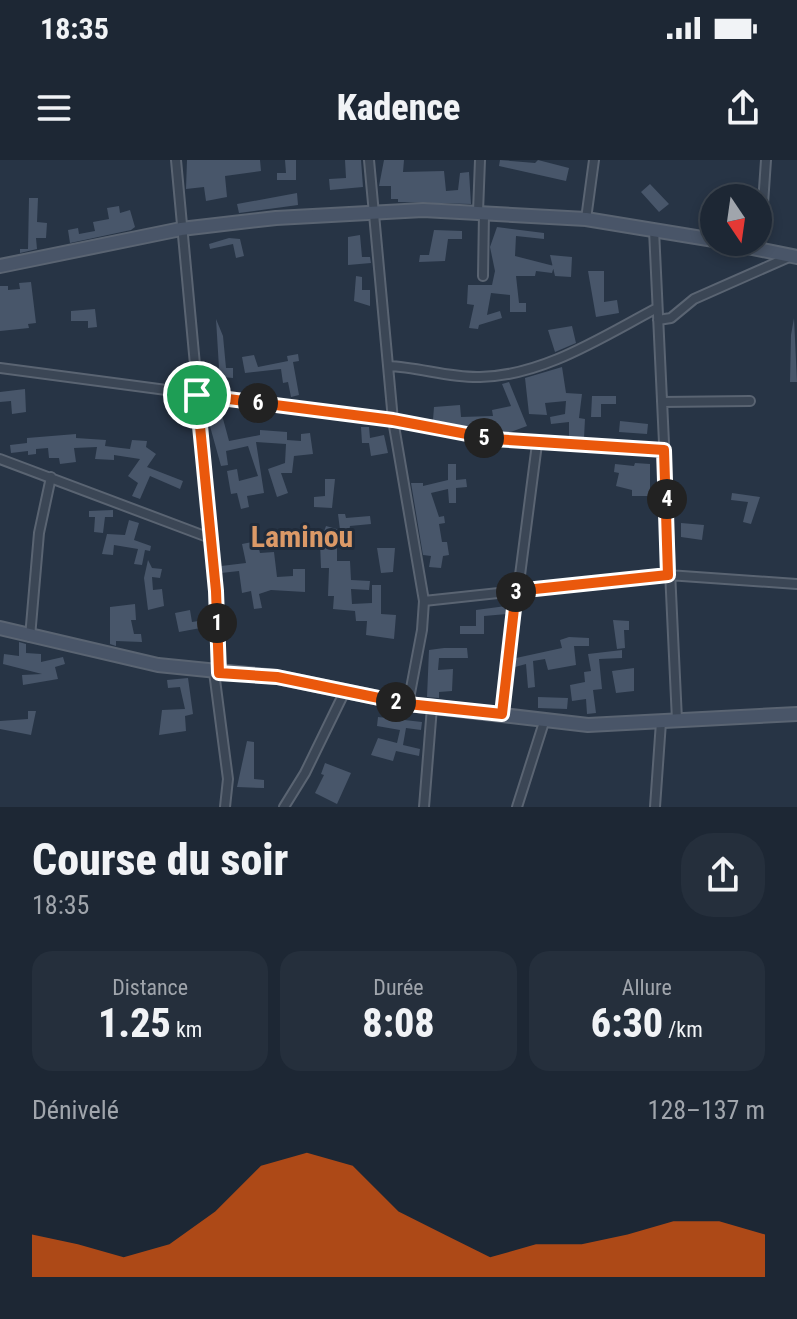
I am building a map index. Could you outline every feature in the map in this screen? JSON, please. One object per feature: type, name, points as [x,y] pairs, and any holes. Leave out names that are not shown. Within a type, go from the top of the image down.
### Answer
[{"type":"street","points":[[176,160],[210,538],[216,672],[228,779],[225,807]]},
{"type":"street","points":[[369,160],[393,420],[424,601],[422,630],[408,704]]},
{"type":"street","points":[[480,160],[483,276]]},
{"type":"street","points":[[586,219],[594,160]]},
{"type":"street","points":[[764,184],[766,160]]},
{"type":"street","points":[[0,266],[181,229],[372,212],[481,212],[586,219],[700,238]]},
{"type":"street","points":[[654,230],[677,720]]},
{"type":"street","points":[[772,251],[794,256]]},
{"type":"street","points":[[658,320],[671,318],[694,299],[794,256]]},
{"type":"street","points":[[388,366],[475,377],[524,371],[570,353],[657,308]]},
{"type":"street","points":[[0,368],[393,420],[475,437],[537,444],[664,450]]},
{"type":"street","points":[[662,402],[750,401]]},
{"type":"street","points":[[502,714],[537,444]]},
{"type":"street","points":[[0,459],[210,538]]},
{"type":"street","points":[[30,637],[39,533],[51,477]]},
{"type":"street","points":[[424,601],[668,575],[797,584]]},
{"type":"street","points":[[0,628],[135,661],[277,677],[408,704],[588,725],[797,714]]},
{"type":"street","points":[[284,807],[344,693]]},
{"type":"street","points":[[424,807],[432,707]]},
{"type":"street","points":[[517,807],[545,719]]},
{"type":"street","points":[[655,807],[661,722]]},
{"type":"building","points":[[187,160],[260,160],[261,171],[225,176],[227,197],[206,201],[204,187],[186,189]]},
{"type":"building","points":[[285,160],[296,160],[296,180],[277,180],[277,173],[286,173]]},
{"type":"building","points":[[345,160],[361,160],[363,187],[330,190],[329,179],[346,178]]},
{"type":"building","points":[[384,160],[404,160],[403,172],[444,171],[446,191],[458,190],[460,173],[469,172],[471,204],[398,202],[398,199],[391,199],[391,186],[379,186]]},
{"type":"building","points":[[500,160],[535,163],[538,160],[569,168],[566,181],[499,166]]},
{"type":"building","points":[[650,184],[669,204],[659,212],[641,192]]},
{"type":"building","points":[[297,193],[298,205],[239,213],[237,204]]},
{"type":"building","points":[[29,198],[38,198],[37,222],[47,223],[46,238],[36,238],[37,249],[20,253],[20,249],[28,249]]},
{"type":"building","points":[[119,206],[120,213],[130,210],[135,227],[70,243],[68,230],[78,228],[79,234],[95,231],[93,222],[109,219],[107,208]]},
{"type":"building","points":[[497,227],[544,233],[544,239],[516,236],[515,256],[554,266],[552,273],[536,271],[535,276],[516,276],[519,303],[526,303],[526,312],[510,312],[510,295],[491,293],[487,315],[500,311],[502,318],[479,325],[478,329],[469,328],[474,305],[467,304],[468,285],[492,285],[495,271],[490,247]]},
{"type":"building","points":[[434,230],[462,231],[462,239],[448,239],[445,261],[419,262],[420,255],[429,255]]},
{"type":"building","points":[[360,235],[362,257],[370,257],[371,263],[348,265],[348,237]]},
{"type":"building","points":[[229,238],[240,239],[244,256],[236,258],[233,244],[210,249],[209,244]]},
{"type":"building","points":[[550,255],[572,257],[571,277],[555,276]]},
{"type":"building","points":[[588,271],[604,271],[604,302],[617,300],[619,313],[596,317]]},
{"type":"building","points":[[356,276],[362,277],[362,290],[370,290],[370,306],[354,301]]},
{"type":"building","points":[[31,282],[36,323],[28,324],[29,328],[0,331],[0,286],[8,286],[8,290],[20,289],[19,283]]},
{"type":"building","points":[[95,309],[97,327],[88,328],[88,321],[71,321],[71,311]]},
{"type":"building","points":[[794,318],[797,382],[790,382],[791,335]]},
{"type":"building","points":[[216,319],[223,336],[226,368],[233,368],[233,378],[211,376],[210,368],[219,368]]},
{"type":"building","points":[[572,326],[576,343],[555,352],[548,330]]},
{"type":"building","points":[[298,354],[299,361],[293,362],[299,395],[291,397],[288,382],[283,383],[281,369],[245,373],[242,357],[254,355],[258,367],[288,361],[287,356]]},
{"type":"building","points":[[562,367],[566,393],[582,394],[579,418],[585,419],[584,438],[569,436],[569,422],[551,424],[550,417],[565,414],[566,401],[545,403],[547,415],[529,414],[525,378]]},
{"type":"building","points":[[509,382],[527,426],[508,433],[499,432],[497,424],[474,428],[433,420],[434,407],[460,405],[461,417],[493,416],[492,410],[511,406],[502,384]]},
{"type":"building","points":[[25,389],[26,412],[12,414],[11,401],[0,402],[0,392]]},
{"type":"building","points":[[592,396],[616,396],[616,404],[601,404],[601,417],[591,417]]},
{"type":"building","points":[[222,415],[229,441],[260,435],[260,430],[287,432],[287,440],[301,441],[301,434],[310,433],[313,454],[294,456],[292,473],[281,473],[288,493],[277,497],[268,469],[285,463],[286,444],[256,442],[264,493],[247,496],[249,507],[241,509],[237,493],[231,494],[227,471],[237,469],[239,481],[258,476],[248,446],[226,451],[228,465],[221,466],[208,419]]},
{"type":"building","points":[[620,421],[648,424],[647,434],[619,432]]},
{"type":"building","points":[[361,427],[369,427],[370,438],[384,435],[388,453],[371,456],[369,443],[362,443]]},
{"type":"building","points":[[76,434],[76,438],[106,440],[105,446],[130,449],[132,440],[147,441],[146,447],[156,454],[147,467],[183,481],[180,489],[150,476],[140,499],[132,496],[138,483],[128,476],[140,459],[114,455],[114,460],[95,459],[97,447],[74,448],[76,462],[60,464],[59,458],[49,458],[48,448],[36,449],[36,454],[28,455],[28,451],[11,453],[10,445],[27,443],[27,438]]},
{"type":"building","points":[[635,463],[650,464],[650,496],[632,496],[632,490],[616,486],[619,473],[614,472],[615,464],[634,466]]},
{"type":"building","points":[[448,464],[456,464],[456,480],[466,479],[467,487],[456,488],[456,503],[449,503],[448,489],[431,493],[439,517],[444,516],[445,523],[439,524],[442,542],[447,542],[449,555],[443,556],[441,568],[429,567],[431,556],[423,555],[411,483],[423,483],[423,486],[448,480]]},
{"type":"building","points":[[325,479],[335,479],[332,508],[314,507],[314,497],[325,496]]},
{"type":"building","points":[[732,493],[760,497],[751,524],[743,522],[748,502],[731,500]]},
{"type":"building","points":[[113,510],[113,517],[105,517],[103,533],[94,532],[95,517],[89,517],[89,511]]},
{"type":"building","points":[[338,514],[345,514],[346,518],[370,516],[371,524],[350,526],[347,542],[337,540],[337,561],[350,561],[351,580],[370,581],[369,590],[351,589],[352,604],[372,603],[372,585],[381,585],[381,614],[396,615],[394,639],[366,635],[367,621],[356,621],[355,611],[333,609],[334,596],[328,596],[329,568],[321,568],[320,543],[326,526],[340,530]]},
{"type":"building","points":[[129,520],[139,523],[134,540],[151,546],[150,551],[145,550],[142,565],[134,564],[138,549],[114,545],[113,555],[102,554],[107,534],[125,535]]},
{"type":"building","points":[[681,523],[704,525],[702,540],[681,537]]},
{"type":"building","points":[[257,541],[260,553],[274,552],[277,577],[293,576],[293,569],[305,569],[305,592],[271,590],[259,594],[262,608],[254,609],[251,591],[242,593],[239,571],[221,573],[221,566],[246,563],[242,544]]},
{"type":"building","points":[[377,548],[395,548],[393,572],[381,573]]},
{"type":"building","points":[[148,560],[152,568],[162,569],[160,578],[152,577],[153,590],[162,589],[164,606],[148,610],[144,578]]},
{"type":"building","points":[[135,604],[136,620],[131,620],[134,634],[141,634],[142,642],[116,641],[116,646],[110,644],[110,607]]},
{"type":"building","points":[[506,606],[507,614],[484,616],[484,634],[460,634],[460,626],[476,626],[476,610]]},
{"type":"building","points":[[190,610],[192,622],[205,620],[206,627],[179,632],[175,613]]},
{"type":"building","points":[[613,620],[629,621],[629,630],[624,630],[625,648],[617,649]]},
{"type":"building","points":[[589,638],[589,646],[574,646],[576,665],[548,670],[545,659],[533,661],[535,687],[528,688],[526,664],[515,667],[516,658],[562,648],[560,640]]},
{"type":"building","points":[[19,642],[26,644],[26,653],[41,654],[41,662],[63,657],[65,664],[55,667],[58,679],[23,685],[22,675],[42,674],[3,664],[4,654],[19,656]]},
{"type":"building","points":[[467,648],[468,658],[439,658],[438,670],[453,669],[452,691],[439,692],[439,698],[427,697],[429,650]]},
{"type":"building","points":[[622,650],[622,658],[599,659],[602,689],[593,690],[596,713],[587,714],[586,699],[572,701],[570,685],[585,682],[584,672],[591,671],[588,654]]},
{"type":"building","points":[[634,668],[634,691],[616,693],[612,671]]},
{"type":"building","points":[[188,678],[193,714],[185,716],[186,731],[159,735],[162,710],[185,709],[180,687],[168,688],[167,680]]},
{"type":"building","points":[[538,697],[568,698],[567,709],[538,708]]},
{"type":"building","points":[[28,711],[36,711],[31,735],[0,729],[0,721],[28,719]]},
{"type":"building","points":[[378,717],[422,722],[421,730],[406,728],[403,745],[420,749],[419,756],[396,751],[393,761],[371,755],[378,738],[397,743],[400,730],[377,726]]},
{"type":"building","points":[[247,741],[254,742],[254,779],[264,780],[264,788],[237,787]]},
{"type":"building","points":[[325,763],[351,773],[337,804],[315,793],[324,775],[321,774]]},
{"type":"district","name":"Laminou","points":[[302,536]]},
{"type":"route","points":[[197,395],[393,420],[475,437],[537,444],[664,450],[669,517],[668,575],[516,591],[502,714],[408,704],[320,689],[277,677],[219,673],[216,591],[197,395]]}]
